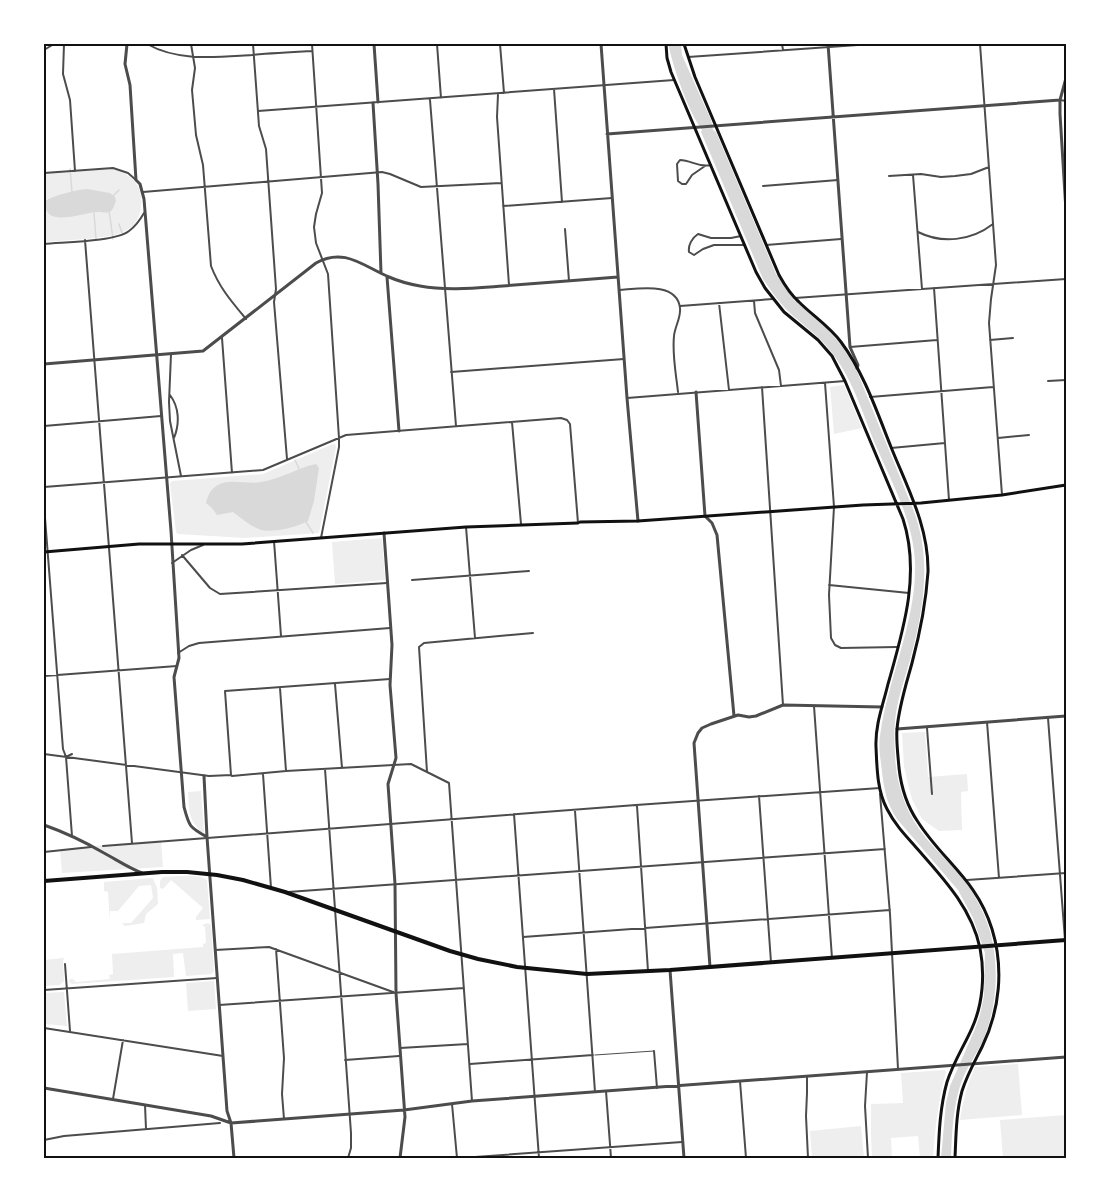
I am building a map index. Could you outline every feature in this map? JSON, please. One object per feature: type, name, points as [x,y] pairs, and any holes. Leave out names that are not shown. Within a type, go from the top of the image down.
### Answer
[{"type":"highway","points":[[44,881],[144,873],[209,874],[285,892],[462,955],[525,968],[587,974],[670,970],[1066,940]]},
{"type":"main road","points":[[666,44],[667,58],[675,80],[697,127],[761,282],[788,315],[825,346],[832,356],[845,381],[904,522],[911,567],[909,593],[904,625],[876,736],[880,787],[884,803],[896,824],[957,896],[970,920],[979,946],[982,977],[979,1005],[973,1026],[953,1065],[941,1108],[938,1158]]},
{"type":"main road","points":[[684,44],[715,126],[779,275],[795,298],[840,340],[857,368],[914,503],[925,537],[928,562],[921,622],[903,693],[897,729],[900,776],[908,804],[917,821],[967,880],[983,906],[996,945],[999,980],[996,1010],[964,1085],[960,1100],[955,1158]]},
{"type":"main road","points":[[45,552],[171,543],[242,544],[466,527],[638,521],[914,503],[1002,495],[1066,485]]},
{"type":"street","points":[[44,50],[54,44]]},
{"type":"street","points":[[64,44],[63,74],[70,100],[75,171]]},
{"type":"street","points":[[127,44],[125,64],[130,85],[136,180]]},
{"type":"street","points":[[147,44],[178,55],[204,58],[312,51]]},
{"type":"street","points":[[191,44],[195,68],[192,90],[196,135],[203,165],[211,266],[216,280],[246,319]]},
{"type":"street","points":[[253,44],[259,126],[266,150],[287,459]]},
{"type":"street","points":[[312,44],[322,178],[322,193],[314,227],[316,243],[328,274],[339,438],[321,538]]},
{"type":"street","points":[[374,44],[378,102]]},
{"type":"street","points":[[437,44],[441,98]]},
{"type":"street","points":[[500,44],[504,93]]},
{"type":"street","points":[[601,44],[638,521]]},
{"type":"street","points":[[782,44],[783,50]]},
{"type":"street","points":[[688,57],[828,45],[872,44]]},
{"type":"street","points":[[980,44],[996,265],[989,323],[1002,495]]},
{"type":"street","points":[[828,45],[850,347],[858,365],[857,368]]},
{"type":"street","points":[[1066,78],[1060,100],[1066,211]]},
{"type":"street","points":[[258,111],[675,80]]},
{"type":"street","points":[[554,89],[562,202]]},
{"type":"street","points":[[498,93],[497,117],[508,285]]},
{"type":"street","points":[[430,99],[456,426]]},
{"type":"street","points":[[607,134],[984,105],[1066,101]]},
{"type":"street","points":[[373,103],[381,273]]},
{"type":"street","points":[[705,166],[680,160],[677,164],[678,181],[686,184],[692,174],[711,165]]},
{"type":"street","points":[[44,173],[113,168],[128,173],[136,180],[142,192],[171,543],[179,661],[174,677],[184,807],[188,824],[195,831],[207,837]]},
{"type":"street","points":[[889,176],[955,176],[989,168]]},
{"type":"street","points":[[142,192],[377,173],[390,174],[421,187],[501,183]]},
{"type":"street","points":[[914,175],[922,289]]},
{"type":"street","points":[[763,186],[838,180]]},
{"type":"street","points":[[503,206],[612,198]]},
{"type":"street","points":[[44,244],[116,237],[128,232],[145,212]]},
{"type":"street","points":[[918,232],[939,239],[954,240],[974,236],[993,224]]},
{"type":"street","points":[[565,229],[569,281]]},
{"type":"street","points":[[741,236],[711,238],[698,234],[690,243],[689,252],[694,255],[714,244],[745,245]]},
{"type":"street","points":[[766,245],[842,239]]},
{"type":"street","points":[[85,240],[132,843]]},
{"type":"street","points":[[44,364],[203,351],[316,263],[339,256],[350,258],[387,276],[411,284],[445,289],[618,277]]},
{"type":"street","points":[[387,276],[399,431]]},
{"type":"street","points":[[795,298],[1066,279]]},
{"type":"street","points":[[619,290],[656,288],[667,291],[677,300],[680,315],[674,339],[678,394]]},
{"type":"street","points":[[934,288],[949,500]]},
{"type":"street","points":[[680,306],[774,299]]},
{"type":"street","points":[[754,301],[755,313],[779,370],[781,386]]},
{"type":"street","points":[[718,303],[729,390]]},
{"type":"street","points":[[222,338],[232,472]]},
{"type":"street","points":[[990,340],[1013,338]]},
{"type":"street","points":[[850,347],[938,340]]},
{"type":"street","points":[[171,354],[170,420],[181,477]]},
{"type":"street","points":[[452,372],[624,359]]},
{"type":"street","points":[[1048,381],[1066,380]]},
{"type":"street","points":[[627,398],[845,381]]},
{"type":"street","points":[[825,383],[834,507],[829,585],[831,638],[835,645],[841,648],[898,647]]},
{"type":"street","points":[[762,387],[783,705]]},
{"type":"street","points":[[870,396],[994,387]]},
{"type":"street","points":[[696,392],[705,516],[712,523],[717,535],[734,716]]},
{"type":"street","points":[[170,394],[174,400],[178,417],[174,439]]},
{"type":"street","points":[[44,426],[161,416]]},
{"type":"street","points":[[44,488],[263,470],[346,435],[561,418],[567,420],[571,429],[579,523]]},
{"type":"street","points":[[512,422],[521,524]]},
{"type":"street","points":[[998,438],[1029,435]]},
{"type":"street","points":[[891,448],[945,443]]},
{"type":"street","points":[[44,505],[45,552],[72,837]]},
{"type":"street","points":[[466,527],[475,638]]},
{"type":"street","points":[[384,533],[392,645],[391,680],[396,758],[388,784],[395,885],[396,993],[405,1116],[400,1158]]},
{"type":"street","points":[[274,541],[281,636]]},
{"type":"street","points":[[172,563],[182,555],[205,544]]},
{"type":"street","points":[[182,555],[210,588],[216,593],[225,595],[387,583]]},
{"type":"street","points":[[412,580],[529,571]]},
{"type":"street","points":[[829,585],[909,593]]},
{"type":"street","points":[[178,653],[199,643],[391,628]]},
{"type":"street","points":[[427,772],[419,647],[421,644],[533,633]]},
{"type":"street","points":[[44,676],[177,666]]},
{"type":"street","points":[[231,775],[225,691],[391,680]]},
{"type":"street","points":[[335,684],[342,768]]},
{"type":"street","points":[[280,688],[286,771]]},
{"type":"street","points":[[710,967],[694,743],[698,733],[706,726],[734,716],[756,716],[783,705],[882,706]]},
{"type":"street","points":[[814,705],[832,958]]},
{"type":"street","points":[[897,729],[1066,716]]},
{"type":"street","points":[[1048,717],[1066,940]]},
{"type":"street","points":[[987,722],[999,878]]},
{"type":"street","points":[[927,726],[932,794]]},
{"type":"street","points":[[66,757],[72,753]]},
{"type":"street","points":[[44,754],[204,776],[411,764],[449,783],[472,1101]]},
{"type":"street","points":[[325,769],[351,1138],[348,1158]]},
{"type":"street","points":[[263,773],[271,888]]},
{"type":"street","points":[[204,776],[227,1111],[231,1123],[234,1158]]},
{"type":"street","points":[[103,846],[880,787],[890,910],[898,1069]]},
{"type":"street","points":[[759,796],[771,962]]},
{"type":"street","points":[[636,805],[648,971]]},
{"type":"street","points":[[575,810],[595,1092]]},
{"type":"street","points":[[514,814],[539,1158]]},
{"type":"street","points":[[44,825],[144,873]]},
{"type":"street","points":[[44,852],[93,847]]},
{"type":"street","points":[[285,892],[885,849]]},
{"type":"street","points":[[967,880],[1066,873]]},
{"type":"street","points":[[522,937],[890,910]]},
{"type":"street","points":[[215,950],[269,946],[396,993]]},
{"type":"street","points":[[276,949],[284,1058],[282,1094],[284,1119]]},
{"type":"street","points":[[65,964],[70,1031]]},
{"type":"street","points":[[670,970],[684,1158]]},
{"type":"street","points":[[44,990],[217,978]]},
{"type":"street","points":[[219,1005],[464,988]]},
{"type":"street","points":[[44,1028],[223,1056]]},
{"type":"street","points":[[113,1099],[123,1040]]},
{"type":"street","points":[[400,1048],[468,1044]]},
{"type":"street","points":[[654,1051],[657,1088]]},
{"type":"street","points":[[470,1064],[593,1055]]},
{"type":"street","points":[[345,1060],[401,1056]]},
{"type":"street","points":[[44,1088],[211,1116],[231,1123],[404,1110],[534,1096],[1066,1057]]},
{"type":"street","points":[[867,1072],[865,1117],[868,1158]]},
{"type":"street","points":[[807,1076],[808,1158]]},
{"type":"street","points":[[740,1081],[746,1158]]},
{"type":"street","points":[[606,1091],[611,1158]]},
{"type":"street","points":[[452,1104],[459,1158],[683,1142]]},
{"type":"street","points":[[145,1105],[146,1129]]},
{"type":"street","points":[[44,1140],[64,1136],[220,1123]]},
{"type":"lane","points":[[593,1055],[654,1051]]},
{"type":"shaded area","points":[[668,44],[681,44],[682,55],[776,274],[794,300],[828,330],[842,346],[856,369],[919,527],[923,545],[924,582],[916,638],[896,713],[894,744],[897,777],[903,799],[919,829],[961,876],[984,914],[994,948],[996,974],[992,1013],[984,1038],[965,1073],[957,1097],[951,1158],[941,1158],[946,1103],[950,1086],[980,1015],[984,996],[985,953],[973,918],[958,890],[897,819],[888,802],[884,785],[879,750],[880,736],[912,606],[915,562],[910,531],[901,502],[844,370],[825,344],[788,311],[763,279],[702,130],[686,100]]},
{"type":"shaded area","points":[[113,169],[132,179],[140,191],[141,210],[132,226],[107,237],[44,242],[44,173]]},
{"type":"shaded area","points":[[87,189],[110,193],[115,197],[116,201],[112,210],[57,217],[50,215],[46,210],[45,201],[65,193]]},
{"type":"shaded area","points":[[844,385],[862,428],[834,434],[830,387]]},
{"type":"shaded area","points":[[333,444],[336,447],[319,533],[245,538],[178,534],[176,532],[170,484],[172,481],[263,474]]},
{"type":"shaded area","points":[[316,464],[319,468],[314,501],[308,521],[298,525],[279,530],[261,530],[233,512],[217,515],[206,503],[212,490],[225,482],[268,481]]},
{"type":"shaded area","points":[[382,538],[385,580],[335,584],[332,542]]},
{"type":"shaded area","points":[[925,732],[928,777],[967,774],[968,791],[961,792],[962,830],[939,831],[922,819],[912,799],[904,766],[902,733]]},
{"type":"shaded area","points":[[201,791],[204,832],[201,832],[190,814],[188,792]]},
{"type":"shaded area","points":[[161,840],[163,867],[62,873],[60,849]]},
{"type":"shaded area","points":[[192,876],[207,880],[210,919],[196,920],[203,908],[171,880],[163,889],[160,888],[160,881],[163,877]]},
{"type":"shaded area","points":[[153,878],[157,888],[158,904],[146,914],[144,923],[125,926],[122,923],[131,923],[153,898],[151,885],[139,886],[118,911],[110,911],[110,922],[108,892],[104,891],[104,882]]},
{"type":"shaded area","points":[[208,923],[211,925],[214,971],[212,974],[186,976],[183,953],[173,954],[174,977],[72,984],[69,982],[70,979],[76,982],[110,979],[109,975],[113,974],[112,954],[203,947],[206,943],[205,927],[202,925]]},
{"type":"shaded area","points":[[64,958],[64,981],[60,985],[44,986],[44,960]]},
{"type":"shaded area","points":[[214,981],[216,1009],[188,1011],[186,983]]},
{"type":"shaded area","points":[[64,992],[67,1026],[44,1024],[44,993]]},
{"type":"shaded area","points":[[1018,1064],[1022,1115],[960,1120],[975,1067]]},
{"type":"shaded area","points":[[945,1070],[937,1115],[933,1158],[920,1158],[918,1136],[891,1138],[892,1158],[872,1158],[871,1104],[903,1103],[901,1073]]},
{"type":"shaded area","points":[[1066,1115],[1066,1158],[1003,1158],[1000,1120]]},
{"type":"shaded area","points":[[861,1126],[864,1158],[812,1158],[810,1131]]},
{"type":"waterway","points":[[70,169],[72,192]]},
{"type":"waterway","points":[[113,196],[119,190]]},
{"type":"waterway","points":[[109,210],[113,239]]},
{"type":"waterway","points":[[94,213],[96,239]]},
{"type":"waterway","points":[[119,224],[122,233]]},
{"type":"waterway","points":[[295,460],[299,469]]},
{"type":"waterway","points":[[306,522],[313,533]]}]
